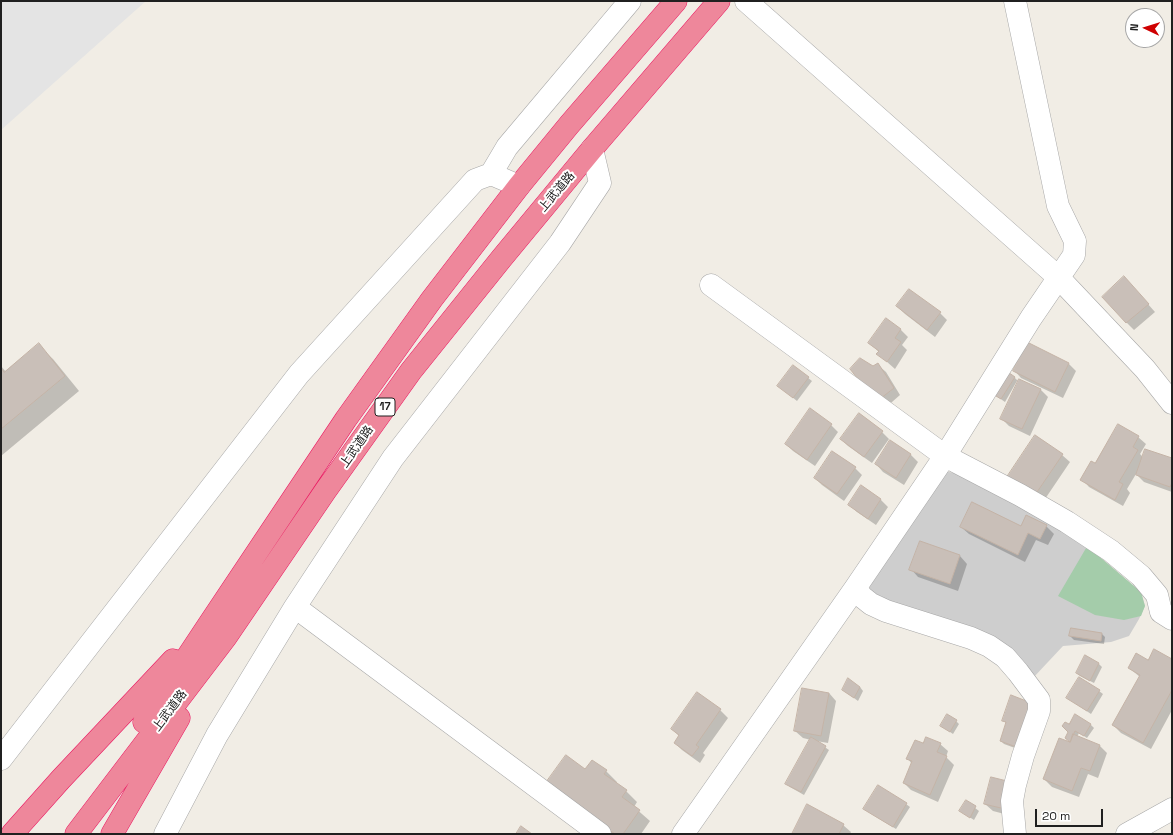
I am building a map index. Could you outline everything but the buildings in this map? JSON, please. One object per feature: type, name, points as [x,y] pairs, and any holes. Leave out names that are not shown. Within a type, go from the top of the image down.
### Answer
[{"type":"highway","name":"上武道路","points":[[72,834],[208,624],[346,419],[432,299],[519,186],[676,1]]},
{"type":"highway","name":"上武道路","points":[[76,834],[226,637],[326,490],[411,371],[496,265],[719,1]]},
{"type":"highway","points":[[12,834],[61,778],[208,624]]},
{"type":"highway","points":[[112,834],[226,637]]},
{"type":"street","points":[[1,759],[299,374],[475,180],[491,174],[507,147],[630,1]]},
{"type":"street","points":[[746,1],[1058,277],[1145,369],[1172,403]]},
{"type":"street","points":[[683,834],[945,456],[1030,318],[1074,255],[1075,240],[1058,204],[1015,1]]},
{"type":"street","points":[[165,834],[217,735],[295,607],[393,458],[560,243],[600,183],[592,150]]},
{"type":"street","points":[[491,174],[519,186]]},
{"type":"street","points":[[711,285],[945,456],[1020,495],[1067,522],[1111,551],[1141,576],[1157,595],[1160,612],[1172,620]]},
{"type":"street","points":[[856,586],[861,596],[871,604],[886,611],[971,638],[989,646],[1004,657],[1018,672],[1039,700],[1039,710],[1023,756],[1012,801],[1015,834]]},
{"type":"street","points":[[295,607],[600,834]]},
{"type":"street","points":[[1127,834],[1172,809]]},
{"type":"shaded area","points":[[1,1],[146,1],[1,130]]},
{"type":"shaded area","points":[[944,471],[954,473],[1089,543],[1101,558],[1141,592],[1145,606],[1129,636],[1111,642],[1063,646],[1033,678],[873,596],[868,584]]},
{"type":"green space","points":[[1089,543],[1101,558],[1141,592],[1145,606],[1141,616],[1124,620],[1095,615],[1058,596]]}]
